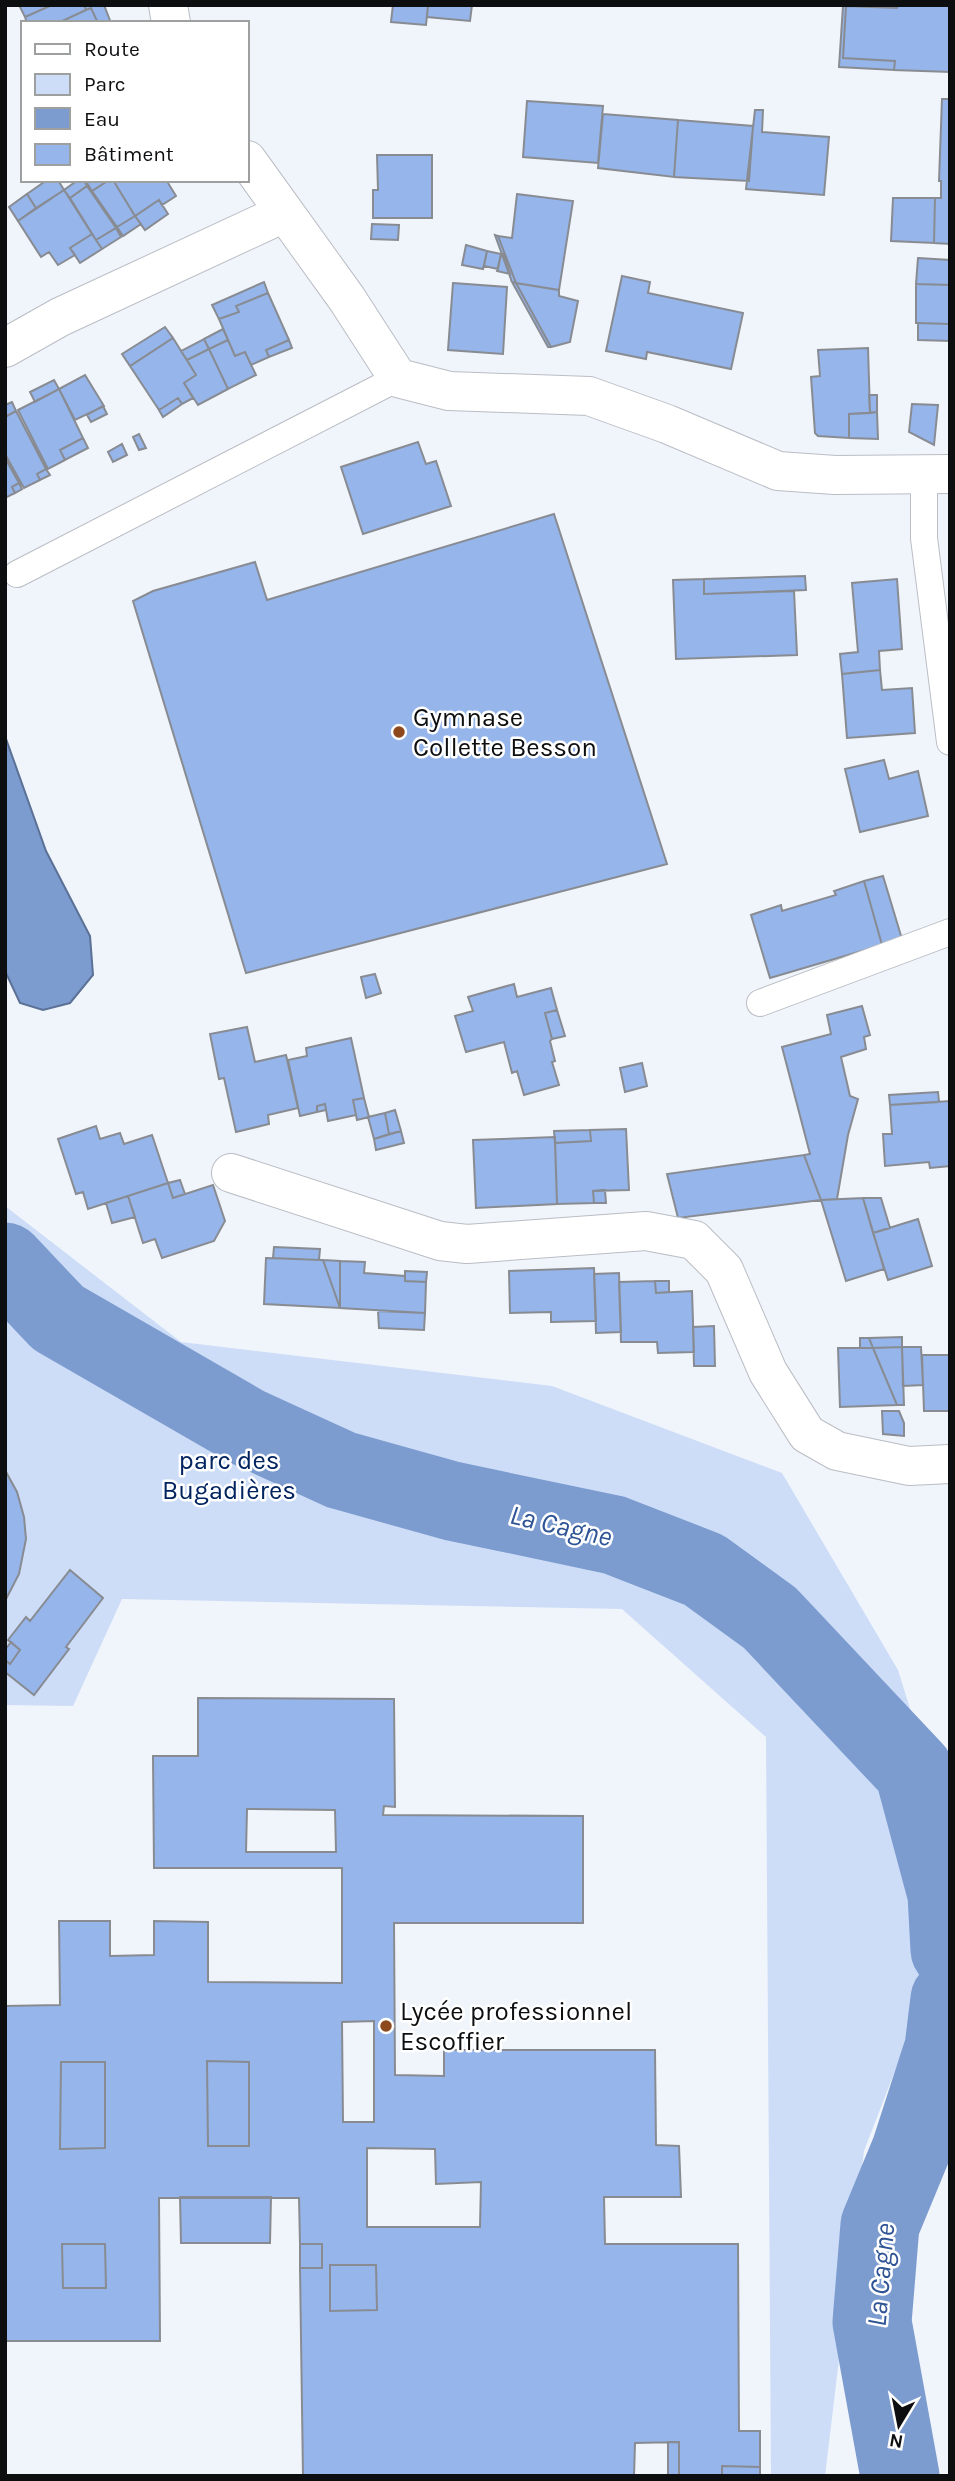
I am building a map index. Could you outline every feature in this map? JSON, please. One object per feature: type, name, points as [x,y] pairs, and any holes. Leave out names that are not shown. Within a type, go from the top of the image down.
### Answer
[{"type":"street","points":[[248,161],[347,299],[398,379],[449,391],[589,396],[667,424],[778,471],[835,475],[937,474]]},
{"type":"street","points":[[5,348],[60,317],[284,213]]},
{"type":"street","points":[[231,1172],[440,1241],[467,1244],[646,1231],[694,1240],[724,1270],[768,1372],[807,1434],[837,1451],[909,1466],[950,1464]]},
{"type":"lane","points":[[17,574],[398,379]]},
{"type":"lane","points":[[937,474],[924,538],[950,742]]},
{"type":"lane","points":[[760,1003],[950,932]]},
{"type":"green space","name":"parc des Bugadières","points":[[5,1206],[181,1342],[552,1386],[782,1473],[898,1670],[950,1837],[950,1928],[864,2151],[825,2476],[771,2476],[766,1737],[622,1609],[122,1599],[73,1706],[5,1705]]},
{"type":"water","points":[[5,736],[46,851],[90,936],[93,975],[70,1003],[43,1010],[20,1003],[5,971]]},
{"type":"building","points":[[19,5],[52,5],[25,17]]},
{"type":"building","points":[[52,5],[84,5],[86,10],[62,21],[26,21],[25,17]]},
{"type":"building","points":[[84,5],[104,5],[110,21],[97,21],[91,8],[86,10]]},
{"type":"building","points":[[393,5],[428,5],[426,25],[391,22]]},
{"type":"building","points":[[428,5],[472,5],[470,21],[427,17]]},
{"type":"building","points":[[843,5],[898,5],[897,8]]},
{"type":"building","points":[[898,5],[950,5],[950,72],[894,70],[895,61],[843,58],[846,6],[897,8]]},
{"type":"building","points":[[843,6],[846,6],[843,58],[895,61],[894,70],[839,67]]},
{"type":"building","points":[[91,8],[97,21],[62,21]]},
{"type":"building","points":[[942,99],[950,99],[950,244],[934,243],[935,198],[941,198],[939,181]]},
{"type":"building","points":[[527,101],[603,106],[598,163],[523,157]]},
{"type":"building","points":[[755,110],[763,110],[762,132],[829,137],[824,195],[746,189]]},
{"type":"building","points":[[603,114],[678,120],[674,177],[598,168]]},
{"type":"building","points":[[678,120],[753,126],[749,181],[674,177]]},
{"type":"building","points":[[377,155],[432,155],[432,218],[373,218],[373,190],[378,190]]},
{"type":"building","points":[[44,182],[59,182],[64,190],[36,208],[27,194]]},
{"type":"building","points":[[75,182],[85,182],[87,186],[70,198],[64,190]]},
{"type":"building","points":[[86,182],[106,182],[92,191]]},
{"type":"building","points":[[106,182],[114,182],[135,216],[117,227],[92,191]]},
{"type":"building","points":[[114,182],[169,182],[176,196],[162,205],[159,200],[135,216]]},
{"type":"building","points":[[87,186],[116,228],[96,240],[70,198]]},
{"type":"building","points":[[64,190],[92,234],[70,248],[75,255],[58,265],[49,252],[41,257],[18,221]]},
{"type":"building","points":[[27,194],[36,208],[18,221],[9,207]]},
{"type":"building","points":[[517,194],[573,201],[559,290],[516,283],[498,236],[512,238]]},
{"type":"building","points":[[893,198],[935,198],[934,243],[891,241]]},
{"type":"building","points":[[159,200],[168,214],[145,230],[135,216]]},
{"type":"building","points":[[135,216],[141,224],[123,236],[117,227]]},
{"type":"building","points":[[372,224],[399,225],[398,240],[371,239]]},
{"type":"building","points":[[116,228],[121,237],[102,249],[96,240]]},
{"type":"building","points":[[92,234],[102,249],[80,263],[70,248]]},
{"type":"building","points":[[495,235],[498,236],[516,283],[512,282]]},
{"type":"building","points":[[466,245],[487,251],[483,269],[462,265]]},
{"type":"building","points":[[487,251],[501,254],[498,269],[484,266]]},
{"type":"building","points":[[503,254],[510,274],[497,271]]},
{"type":"building","points":[[918,258],[950,260],[950,285],[916,284]]},
{"type":"building","points":[[622,276],[650,282],[648,293],[743,313],[731,369],[647,352],[646,359],[606,351]]},
{"type":"building","points":[[264,282],[268,293],[236,306],[239,312],[219,319],[212,305]]},
{"type":"building","points":[[512,282],[516,283],[551,347],[548,347]]},
{"type":"building","points":[[453,283],[507,287],[503,354],[448,350]]},
{"type":"building","points":[[516,283],[559,290],[559,296],[578,301],[570,342],[551,347]]},
{"type":"building","points":[[916,284],[950,285],[950,324],[916,323]]},
{"type":"building","points":[[268,293],[289,340],[266,350],[269,357],[251,365],[245,352],[235,356],[219,319],[239,312],[236,306]]},
{"type":"building","points":[[918,323],[950,324],[950,341],[918,340]]},
{"type":"building","points":[[165,327],[173,338],[130,366],[122,354]]},
{"type":"building","points":[[223,329],[228,340],[209,349],[204,339]]},
{"type":"building","points":[[173,338],[196,375],[184,383],[193,398],[182,404],[178,398],[159,410],[130,366]]},
{"type":"building","points":[[204,339],[209,349],[187,360],[181,351]]},
{"type":"building","points":[[228,340],[235,356],[245,352],[256,375],[228,389],[209,349]]},
{"type":"building","points":[[289,340],[292,348],[269,357],[266,350]]},
{"type":"building","points":[[868,348],[870,413],[849,414],[849,438],[818,436],[815,433],[811,377],[820,376],[818,350]]},
{"type":"building","points":[[209,349],[228,389],[198,405],[184,383],[196,375],[187,360]]},
{"type":"building","points":[[85,375],[104,406],[75,420],[59,389]]},
{"type":"building","points":[[54,380],[59,389],[35,402],[30,392]]},
{"type":"building","points":[[59,389],[83,438],[60,450],[65,460],[48,469],[18,410]]},
{"type":"building","points":[[869,395],[877,395],[877,412],[870,413]]},
{"type":"building","points":[[178,398],[182,404],[163,417],[159,410]]},
{"type":"building","points":[[12,402],[16,411],[5,417],[5,405]]},
{"type":"building","points":[[912,404],[938,405],[934,445],[909,432]]},
{"type":"building","points":[[103,406],[107,414],[91,422],[87,415]]},
{"type":"building","points":[[16,411],[46,469],[37,474],[40,480],[24,488],[5,454],[5,417]]},
{"type":"building","points":[[877,412],[878,439],[849,438],[849,414]]},
{"type":"building","points":[[139,434],[146,448],[139,450],[133,437]]},
{"type":"building","points":[[83,438],[88,448],[65,460],[60,450]]},
{"type":"building","points":[[418,442],[426,464],[436,461],[451,506],[363,534],[341,467]]},
{"type":"building","points":[[122,444],[127,455],[113,462],[108,452]]},
{"type":"building","points":[[5,458],[19,483],[12,487],[15,493],[5,498]]},
{"type":"building","points":[[46,469],[50,475],[40,480],[37,474]]},
{"type":"building","points":[[19,483],[22,489],[15,493],[12,487]]},
{"type":"building","name":"Gymnase Collette Besson","points":[[554,514],[667,864],[246,973],[133,601],[153,591],[255,562],[267,600]]},
{"type":"building","points":[[805,576],[806,590],[704,594],[704,579]]},
{"type":"building","points":[[704,579],[704,594],[794,591],[797,655],[676,659],[673,580]]},
{"type":"building","points":[[897,579],[902,649],[879,651],[880,670],[842,674],[840,654],[858,652],[852,583]]},
{"type":"building","points":[[880,670],[882,690],[912,688],[915,733],[847,738],[842,674]]},
{"type":"building","points":[[884,760],[889,779],[918,771],[928,816],[860,832],[845,769]]},
{"type":"building","points":[[883,876],[902,939],[882,945],[864,881]]},
{"type":"building","points":[[864,881],[882,945],[770,978],[751,915],[781,905],[782,911],[836,895],[834,891]]},
{"type":"building","points":[[375,974],[381,993],[366,998],[361,977]]},
{"type":"building","points":[[514,984],[517,997],[551,988],[557,1010],[545,1013],[552,1039],[550,1041],[555,1061],[552,1062],[559,1085],[524,1095],[517,1071],[512,1073],[504,1042],[466,1052],[455,1016],[473,1011],[468,997]]},
{"type":"building","points":[[862,1006],[870,1035],[864,1037],[866,1049],[841,1057],[850,1096],[858,1099],[848,1135],[837,1199],[821,1200],[804,1155],[810,1154],[782,1047],[831,1034],[827,1015]]},
{"type":"building","points":[[557,1010],[565,1036],[552,1039],[545,1013]]},
{"type":"building","points":[[247,1027],[255,1062],[286,1055],[298,1108],[268,1115],[269,1124],[236,1132],[224,1078],[219,1079],[210,1034]]},
{"type":"building","points":[[351,1038],[364,1098],[353,1100],[356,1115],[328,1121],[325,1104],[317,1106],[317,1112],[300,1116],[288,1060],[307,1056],[306,1048]]},
{"type":"building","points":[[642,1063],[647,1086],[625,1092],[620,1068]]},
{"type":"building","points":[[938,1092],[939,1102],[890,1105],[889,1095]]},
{"type":"building","points":[[364,1098],[369,1117],[357,1120],[353,1100]]},
{"type":"building","points":[[950,1101],[950,1166],[930,1168],[929,1162],[885,1166],[883,1134],[892,1134],[890,1105]]},
{"type":"building","points":[[325,1104],[326,1110],[317,1112],[317,1106]]},
{"type":"building","points":[[395,1110],[401,1131],[389,1134],[385,1113]]},
{"type":"building","points":[[385,1113],[389,1134],[374,1139],[368,1117]]},
{"type":"building","points":[[96,1126],[100,1139],[120,1133],[124,1144],[152,1135],[168,1183],[88,1209],[83,1192],[76,1194],[58,1139]]},
{"type":"building","points":[[626,1129],[629,1190],[593,1191],[594,1203],[557,1204],[555,1143],[591,1141],[590,1130]]},
{"type":"building","points":[[590,1130],[591,1141],[555,1143],[554,1131]]},
{"type":"building","points":[[401,1131],[404,1143],[376,1150],[374,1139]]},
{"type":"building","points":[[555,1137],[557,1204],[476,1208],[473,1140]]},
{"type":"building","points":[[804,1155],[821,1200],[678,1218],[667,1174]]},
{"type":"building","points":[[180,1180],[185,1194],[173,1198],[168,1183]]},
{"type":"building","points":[[168,1183],[173,1198],[213,1185],[225,1221],[214,1241],[162,1258],[155,1239],[143,1243],[128,1196]]},
{"type":"building","points":[[605,1190],[606,1203],[594,1203],[593,1191]]},
{"type":"building","points":[[128,1196],[135,1217],[112,1223],[106,1203]]},
{"type":"building","points":[[863,1198],[881,1198],[890,1228],[873,1233]]},
{"type":"building","points":[[863,1198],[884,1269],[846,1281],[821,1200]]},
{"type":"building","points":[[918,1219],[932,1266],[888,1280],[873,1233]]},
{"type":"building","points":[[274,1247],[320,1249],[319,1260],[273,1258]]},
{"type":"building","points":[[266,1258],[323,1260],[340,1308],[264,1304]]},
{"type":"building","points":[[323,1260],[340,1261],[340,1308]]},
{"type":"building","points":[[340,1261],[365,1262],[364,1273],[405,1276],[405,1281],[426,1282],[425,1313],[340,1308]]},
{"type":"building","points":[[594,1268],[596,1321],[551,1322],[551,1312],[510,1313],[509,1271]]},
{"type":"building","points":[[405,1271],[427,1272],[426,1282],[405,1281]]},
{"type":"building","points":[[619,1273],[621,1332],[596,1333],[594,1274]]},
{"type":"building","points":[[655,1281],[669,1281],[669,1292],[656,1293]]},
{"type":"building","points":[[655,1281],[656,1293],[692,1291],[694,1352],[658,1353],[657,1342],[621,1342],[619,1282]]},
{"type":"building","points":[[378,1311],[425,1313],[424,1330],[379,1328]]},
{"type":"building","points":[[714,1326],[715,1366],[694,1366],[693,1327]]},
{"type":"building","points":[[902,1337],[902,1347],[873,1348],[869,1338]]},
{"type":"building","points":[[860,1338],[869,1338],[873,1348],[860,1348]]},
{"type":"building","points":[[902,1347],[921,1347],[923,1385],[903,1386]]},
{"type":"building","points":[[902,1347],[904,1405],[897,1405],[873,1348]]},
{"type":"building","points":[[838,1348],[873,1348],[897,1405],[840,1407]]},
{"type":"building","points":[[922,1355],[950,1355],[950,1411],[924,1411]]},
{"type":"building","points":[[882,1411],[899,1411],[904,1423],[904,1436],[883,1434]]},
{"type":"building","points":[[5,1470],[17,1492],[24,1517],[26,1539],[19,1574],[5,1601]]},
{"type":"building","points":[[70,1570],[103,1598],[34,1695],[5,1672],[5,1660],[10,1664],[20,1650],[8,1640],[26,1617],[30,1621]]},
{"type":"building","points":[[11,1642],[20,1650],[10,1664],[5,1660],[5,1650]]},
{"type":"building","points":[[198,1698],[394,1699],[395,1807],[384,1806],[383,1815],[583,1816],[583,1923],[394,1923],[395,2075],[444,2076],[444,2050],[655,2050],[656,2145],[679,2146],[681,2197],[604,2197],[605,2244],[738,2244],[739,2431],[760,2431],[760,2467],[722,2466],[722,2476],[679,2476],[679,2442],[635,2443],[634,2476],[303,2476],[300,2268],[322,2268],[322,2244],[300,2244],[299,2198],[159,2198],[160,2341],[5,2341],[5,2006],[60,2005],[59,1921],[110,1921],[110,1956],[154,1955],[154,1921],[208,1922],[208,1982],[342,1983],[342,1868],[154,1868],[153,1756],[198,1756]],"holes":[[[247,1809],[335,1810],[336,1852],[246,1852]],[[374,2021],[374,2122],[343,2122],[342,2022]],[[207,2061],[249,2062],[249,2146],[208,2146]],[[61,2062],[105,2062],[105,2148],[60,2149]],[[367,2148],[435,2149],[436,2184],[481,2182],[480,2227],[367,2227]],[[62,2244],[105,2244],[106,2288],[63,2288]],[[330,2265],[376,2265],[377,2310],[330,2311]]]},
{"type":"building","points":[[207,2061],[249,2062],[249,2146],[208,2146]]},
{"type":"building","points":[[61,2062],[105,2062],[105,2148],[60,2149]]},
{"type":"building","points":[[180,2197],[271,2197],[270,2243],[181,2243]]},
{"type":"building","points":[[62,2244],[105,2244],[106,2288],[63,2288]]},
{"type":"building","points":[[300,2244],[322,2244],[322,2268],[300,2268]]},
{"type":"building","points":[[330,2265],[376,2265],[377,2310],[330,2311]]},
{"type":"building","points":[[668,2442],[679,2442],[679,2476],[668,2476]]},
{"type":"building","points":[[722,2466],[760,2467],[760,2476],[722,2476]]},
{"type":"waterway","name":"La Cagne","points":[[5,1262],[58,1318],[247,1427],[341,1470],[452,1501],[614,1535],[704,1570],[770,1618],[914,1771],[947,1894],[950,1950]]},
{"type":"waterway","name":"La Cagne","points":[[900,2476],[872,2322],[880,2225],[911,2150],[944,2048],[950,1999]]},
{"type":"place","name":"Gymnase Collette Besson","points":[[399,732]]},
{"type":"place","name":"Lycée professionnel Escoffier","points":[[386,2026]]}]
